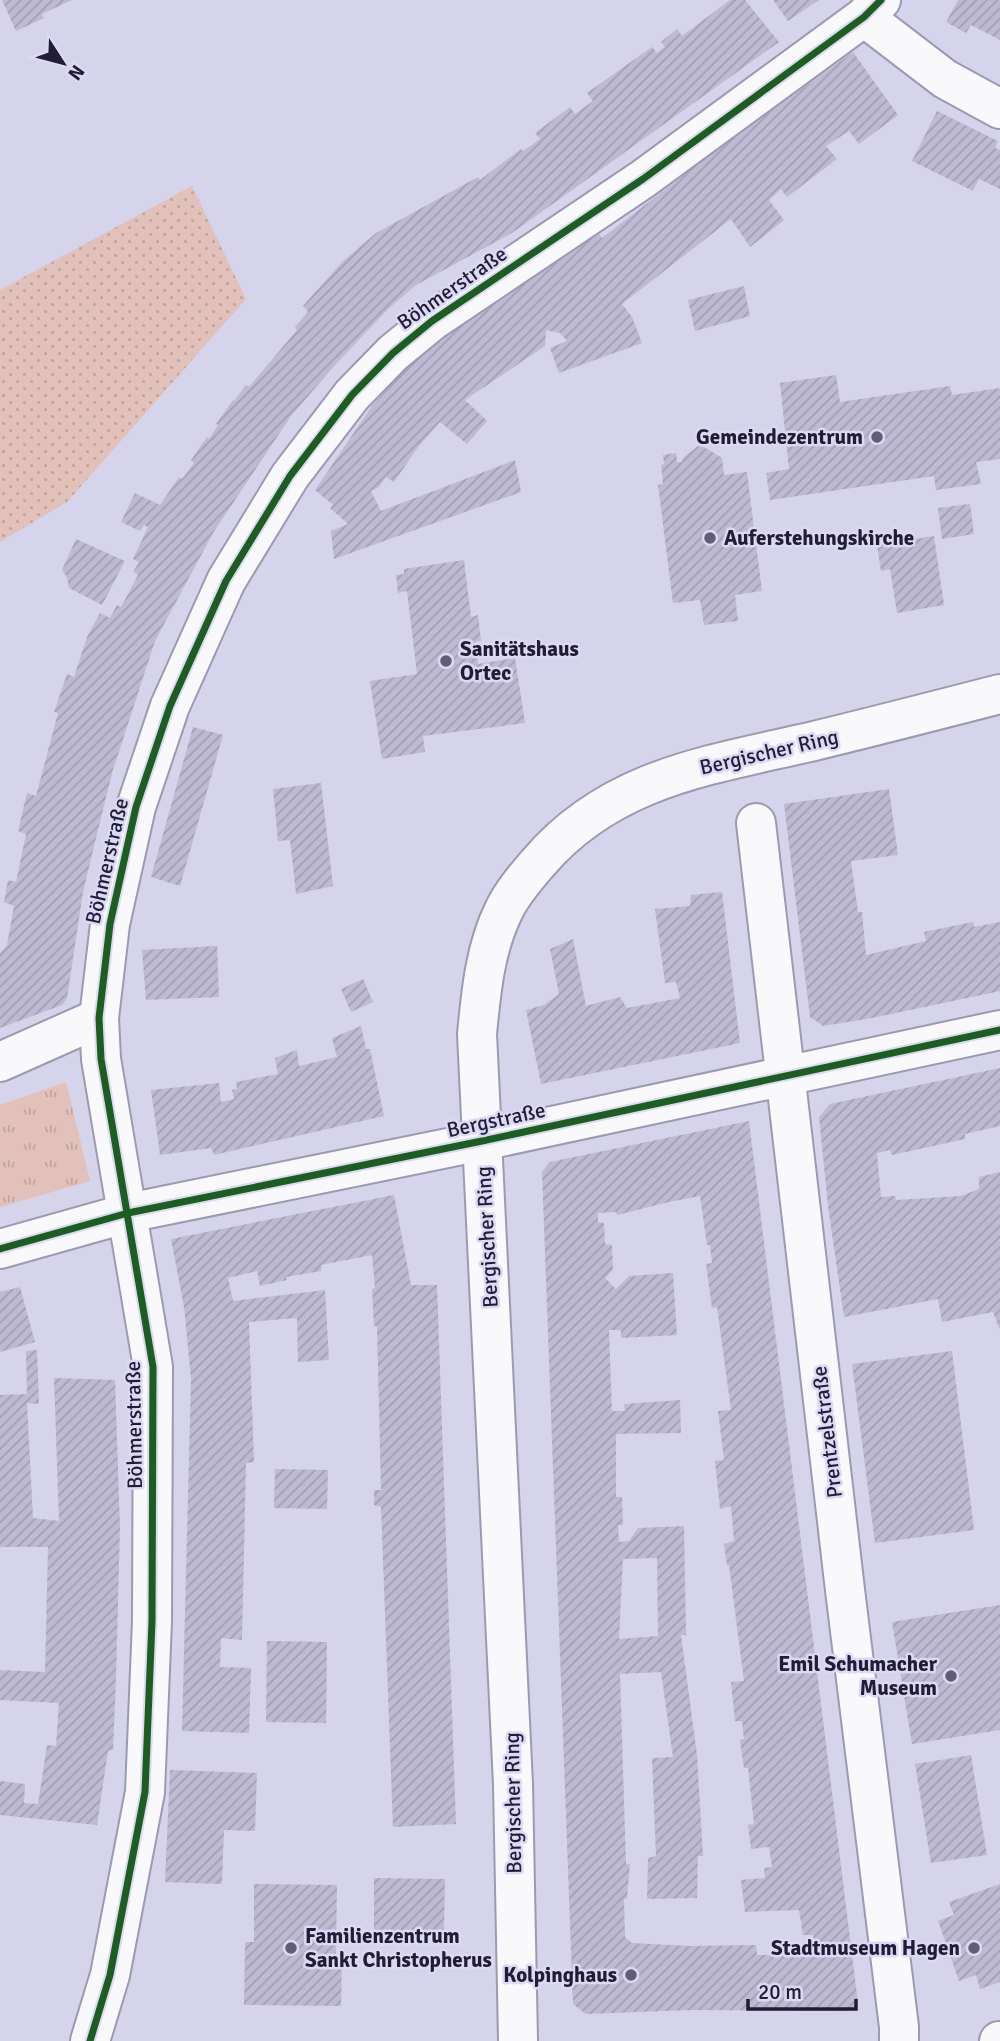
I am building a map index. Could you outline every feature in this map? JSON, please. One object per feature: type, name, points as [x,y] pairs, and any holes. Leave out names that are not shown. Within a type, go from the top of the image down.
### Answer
[{"type":"street","points":[[872,8],[945,79],[1000,109]]},
{"type":"street","name":"Böhmerstraße","points":[[90,2041],[110,1975],[145,1792],[152,1620],[153,1367],[102,1059],[99,1018],[110,924],[133,820],[170,706],[226,581],[290,476],[352,395],[393,353],[432,321],[643,179],[872,8]]},
{"type":"street","name":"Bergischer Ring","points":[[517,2041],[513,1784],[477,1034],[482,980],[504,909],[524,879],[550,849],[575,825],[614,799],[688,771],[1000,694]]},
{"type":"street","name":"Prentzelstraße","points":[[756,823],[899,2041]]},
{"type":"street","points":[[0,1062],[99,1018]]},
{"type":"street","name":"Bergstraße","points":[[0,1249],[128,1213],[482,1141],[1000,1030]]},
{"type":"green space","points":[[192,186],[246,299],[67,502],[0,542],[0,290]]},
{"type":"green space","points":[[66,1082],[90,1181],[0,1207],[0,1105]]},
{"type":"building","points":[[2,0],[72,0],[42,14],[44,18],[16,31]]},
{"type":"building","points":[[730,0],[745,0],[779,42],[512,233],[416,285],[388,309],[291,416],[213,533],[155,641],[112,773],[83,892],[67,998],[62,1005],[0,1028],[0,953],[7,945],[14,906],[4,902],[8,880],[16,882],[26,834],[18,831],[27,793],[36,796],[58,713],[54,712],[67,674],[74,677],[87,637],[100,613],[110,618],[117,605],[121,607],[138,575],[133,572],[139,562],[133,559],[148,527],[144,525],[140,531],[121,522],[135,493],[160,505],[179,477],[182,479],[194,463],[191,460],[207,437],[209,439],[233,400],[246,385],[249,387],[297,330],[295,327],[308,312],[303,306],[342,262],[376,233],[478,177],[480,180],[521,149],[523,151],[540,139],[535,133],[570,107],[575,114],[593,101],[587,93],[652,47],[657,53],[665,47],[661,42],[677,29],[682,36]]},
{"type":"building","points":[[773,0],[819,0],[788,21]]},
{"type":"building","points":[[958,0],[1000,0],[1000,40],[971,25],[966,33],[946,22]]},
{"type":"building","points":[[853,52],[898,115],[859,144],[849,131],[826,146],[837,159],[787,197],[781,189],[769,200],[784,220],[750,247],[731,219],[622,304],[632,317],[642,343],[559,373],[550,348],[567,341],[560,333],[546,330],[545,346],[465,400],[487,421],[467,444],[440,422],[418,447],[394,482],[386,477],[379,487],[371,491],[381,511],[515,460],[521,492],[334,559],[331,531],[348,524],[330,508],[333,505],[315,490],[372,406],[415,358],[597,230],[602,238],[710,155]]},
{"type":"building","points":[[937,111],[998,141],[995,148],[1000,150],[1000,189],[979,179],[973,191],[912,161]]},
{"type":"building","points":[[744,286],[750,316],[695,331],[688,300]]},
{"type":"building","name":"Gemeindezentrum","points":[[836,375],[840,402],[950,386],[952,395],[1000,388],[1000,459],[976,462],[981,484],[936,490],[934,476],[770,500],[766,473],[789,469],[780,383]]},
{"type":"building","name":"Auferstehungskirche","points":[[698,446],[722,458],[724,475],[747,472],[762,591],[735,595],[738,621],[704,625],[700,600],[673,603],[658,485],[663,484],[661,465],[664,464],[663,455],[676,453],[677,462],[681,462]]},
{"type":"building","points":[[970,504],[974,534],[942,539],[938,508]]},
{"type":"building","points":[[934,536],[944,605],[897,613],[890,569],[881,571],[877,545]]},
{"type":"building","points":[[76,539],[125,561],[102,605],[69,588],[67,577],[62,570]]},
{"type":"building","name":"Sanitätshaus Ortec","points":[[464,560],[471,617],[478,615],[481,641],[476,641],[478,664],[515,658],[525,723],[423,736],[425,752],[382,759],[370,681],[417,674],[407,591],[398,593],[396,575],[404,574],[404,569]]},
{"type":"building","points":[[193,727],[223,735],[180,886],[151,877]]},
{"type":"building","points":[[321,783],[333,886],[296,894],[290,840],[278,841],[273,789]]},
{"type":"building","points":[[889,789],[898,855],[851,861],[858,912],[862,912],[866,955],[926,941],[924,932],[973,922],[974,927],[1000,922],[1000,991],[823,1026],[810,1017],[784,804]]},
{"type":"building","points":[[722,892],[740,1043],[541,1084],[526,1010],[544,1005],[559,994],[550,949],[573,939],[586,1006],[620,997],[627,1008],[680,998],[676,982],[665,983],[655,909],[690,906],[691,895]]},
{"type":"building","points":[[217,946],[219,997],[146,1000],[142,950]]},
{"type":"building","points":[[363,979],[373,1002],[351,1012],[341,989]]},
{"type":"building","points":[[361,1026],[366,1049],[370,1049],[384,1116],[214,1155],[211,1148],[160,1155],[151,1090],[219,1083],[221,1102],[234,1099],[232,1090],[237,1089],[236,1082],[278,1074],[275,1058],[297,1050],[299,1066],[337,1057],[332,1038]]},
{"type":"building","points":[[1000,1068],[1000,1126],[965,1134],[965,1139],[892,1155],[890,1150],[877,1153],[881,1197],[895,1196],[896,1200],[961,1196],[979,1189],[979,1177],[1000,1172],[1000,1330],[993,1312],[942,1322],[938,1299],[844,1317],[828,1206],[819,1117],[830,1104]]},
{"type":"building","points":[[749,1121],[858,2003],[850,2011],[691,2010],[586,2014],[573,2004],[542,1172],[550,1162]],"holes":[[[700,1196],[712,1263],[706,1264],[712,1308],[717,1307],[731,1410],[718,1411],[724,1460],[715,1461],[720,1509],[731,1506],[734,1541],[724,1544],[744,1681],[731,1682],[735,1721],[742,1721],[744,1739],[740,1740],[744,1768],[748,1768],[754,1824],[748,1825],[751,1849],[769,1847],[772,1867],[764,1868],[765,1878],[741,1880],[745,1912],[799,1910],[803,1935],[813,1935],[816,1955],[757,1955],[756,1945],[632,1943],[625,1937],[624,1899],[627,1898],[630,1864],[626,1864],[620,1674],[661,1672],[673,1757],[652,1758],[656,1856],[648,1858],[647,1899],[697,1898],[698,1856],[703,1856],[697,1755],[681,1635],[686,1635],[684,1526],[638,1528],[629,1541],[619,1542],[618,1525],[623,1525],[622,1497],[616,1497],[616,1434],[681,1433],[680,1400],[624,1404],[625,1411],[612,1411],[609,1330],[621,1330],[621,1338],[677,1335],[673,1273],[629,1276],[616,1289],[605,1278],[613,1270],[612,1245],[605,1244],[604,1223],[598,1222],[598,1213],[616,1212],[617,1215]],[[657,1558],[658,1636],[619,1639],[623,1559]]]},
{"type":"building","points":[[394,1195],[411,1285],[437,1285],[456,1824],[393,1827],[381,1507],[374,1505],[374,1490],[381,1490],[377,1326],[374,1326],[372,1255],[321,1265],[321,1271],[286,1277],[287,1280],[260,1286],[257,1271],[228,1278],[233,1301],[325,1290],[329,1360],[298,1362],[297,1318],[249,1322],[254,1462],[246,1463],[242,1640],[221,1638],[220,1667],[251,1668],[249,1733],[182,1731],[191,1379],[184,1307],[171,1239]]},
{"type":"building","points":[[20,1287],[35,1342],[0,1352],[0,1292]]},
{"type":"building","points":[[37,1350],[39,1404],[27,1403],[33,1518],[59,1521],[54,1378],[115,1380],[120,1527],[116,1677],[113,1750],[108,1751],[97,1825],[0,1815],[0,1781],[25,1784],[24,1803],[38,1804],[47,1745],[56,1746],[59,1703],[0,1700],[0,1670],[45,1672],[48,1547],[0,1547],[0,1395],[27,1394],[26,1351]]},
{"type":"building","points":[[952,1351],[974,1530],[875,1543],[852,1364]]},
{"type":"building","points":[[275,1469],[328,1470],[327,1509],[274,1508]]},
{"type":"building","name":"Emil Schumacher Museum","points":[[1000,1605],[1000,1730],[912,1744],[892,1622]]},
{"type":"building","points":[[267,1641],[327,1642],[326,1723],[266,1722]]},
{"type":"building","points":[[971,1755],[987,1855],[931,1863],[915,1764]]},
{"type":"building","points":[[170,1770],[257,1773],[255,1831],[224,1830],[222,1884],[165,1882]]},
{"type":"building","points":[[374,1878],[445,1879],[444,1932],[374,1932]]},
{"type":"building","name":"Familienzentrum Sankt Christopherus","points":[[254,1884],[337,1885],[336,1954],[342,1954],[341,2006],[244,2005],[245,1942],[254,1942]]},
{"type":"building","name":"Stadtmuseum Hagen","points":[[1000,1884],[1000,1982],[980,1989],[976,1975],[959,1981],[938,1921],[954,1915],[949,1902]]},
{"type":"cycle path","points":[[90,2041],[110,1975],[145,1792],[152,1621],[153,1367],[101,1059],[99,1018],[110,924],[136,807],[170,706],[226,581],[290,476],[352,395],[393,353],[432,321],[643,179],[864,17],[881,0]]},
{"type":"cycle path","points":[[0,1249],[128,1213],[482,1141],[1000,1030]]},
{"type":"place","name":"Gemeindezentrum","points":[[877,437]]},
{"type":"place","name":"Auferstehungskirche","points":[[710,538]]},
{"type":"place","name":"Sanitätshaus Ortec","points":[[446,661]]},
{"type":"place","name":"Emil Schumacher Museum","points":[[951,1676]]},
{"type":"place","name":"Familienzentrum Sankt Christopherus","points":[[291,1948]]},
{"type":"place","name":"Stadtmuseum Hagen","points":[[974,1948]]},
{"type":"place","name":"Kolpinghaus","points":[[631,1975]]}]
